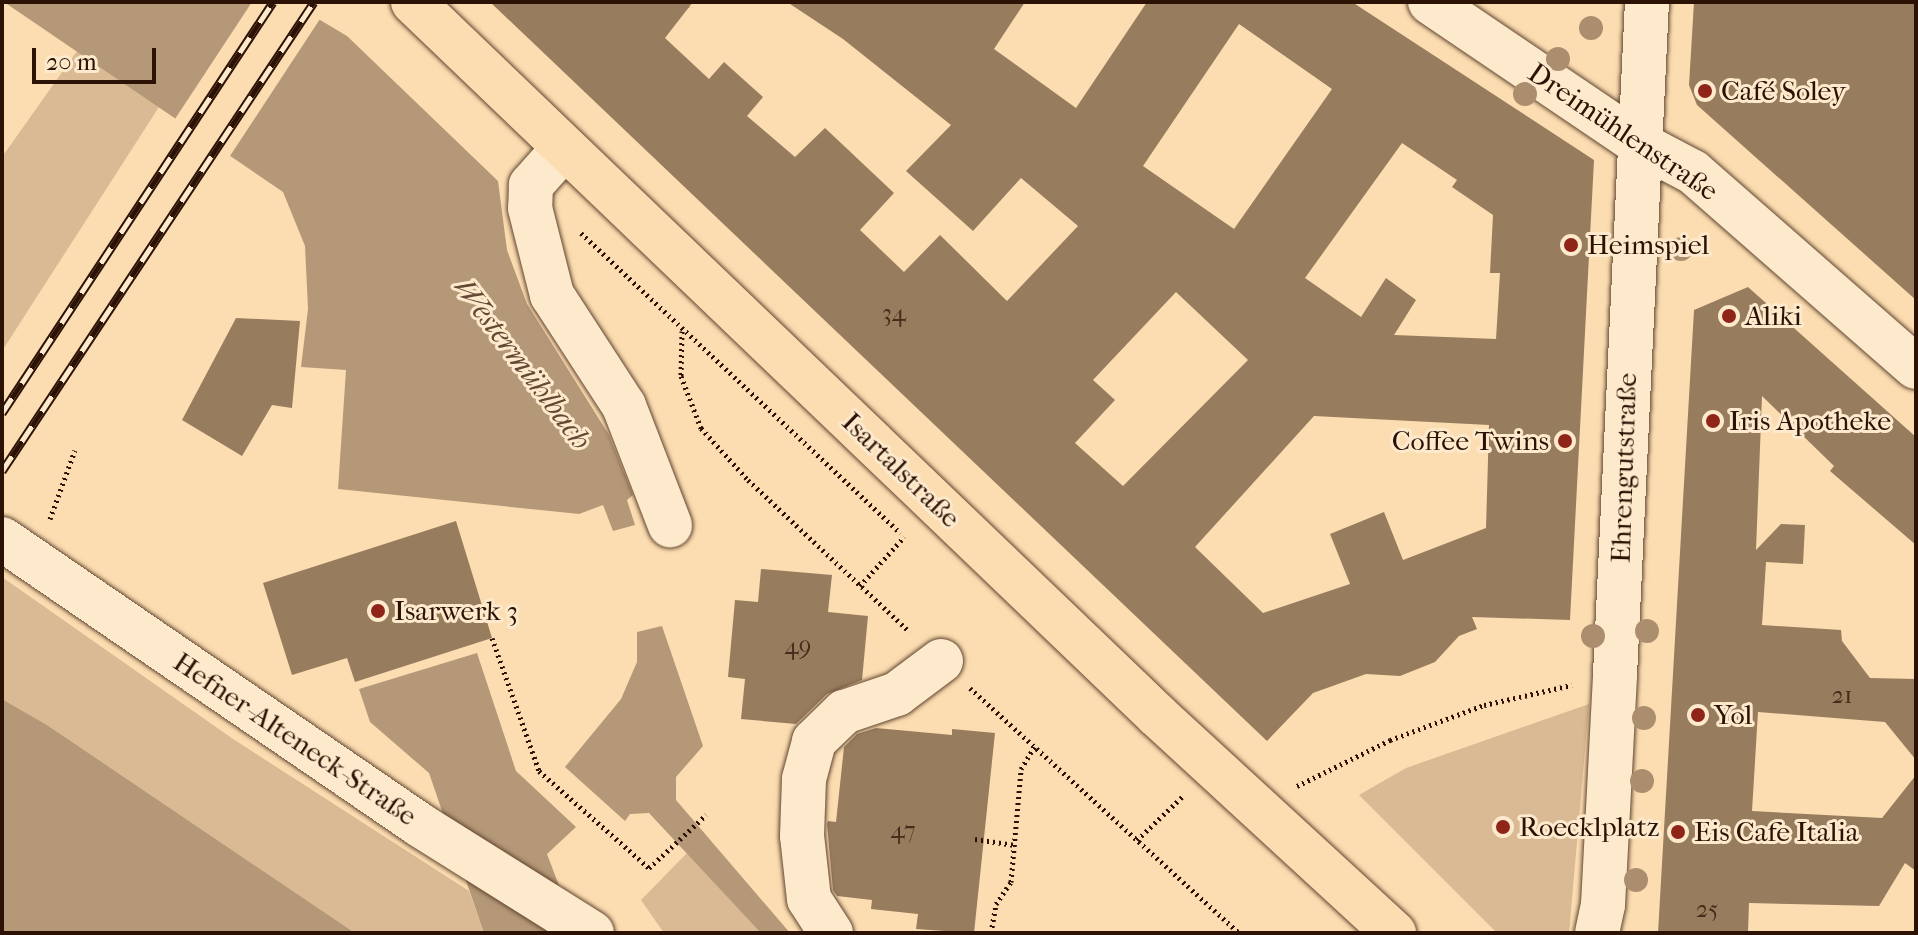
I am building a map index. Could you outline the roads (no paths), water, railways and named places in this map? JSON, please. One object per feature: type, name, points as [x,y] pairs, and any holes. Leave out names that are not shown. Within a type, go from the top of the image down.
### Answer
[{"type":"main road","name":"Isartalstraße","points":[[413,2],[1158,716],[1394,933]]},
{"type":"street","name":"Dreimühlenstraße","points":[[1430,2],[1638,143],[1693,172],[1916,367]]},
{"type":"street","name":"Ehrengutstraße","points":[[1597,933],[1603,905],[1647,2]]},
{"type":"street","points":[[564,148],[531,185],[530,208],[552,295],[624,406],[670,525]]},
{"type":"street","name":"Hefner-Alteneck-Straße","points":[[18,550],[420,825],[590,932]]},
{"type":"street","points":[[831,933],[809,899],[802,836],[804,779],[814,741],[844,712],[897,694],[941,661]]},
{"type":"water","name":"Westermühlbach","points":[[4,2],[290,2],[347,36],[498,181],[507,250],[527,304],[609,435],[633,495],[627,500],[635,525],[613,531],[603,505],[579,514],[338,489],[346,370],[301,367],[308,309],[305,246],[283,192]]},
{"type":"water","points":[[662,626],[703,746],[676,777],[676,800],[790,933],[761,933],[649,813],[630,814],[625,821],[565,767],[621,699],[637,662],[637,632]]},
{"type":"water","points":[[477,653],[516,771],[576,827],[547,854],[577,933],[484,933],[429,773],[370,722],[359,689]]},
{"type":"water","points":[[2,699],[47,725],[355,933],[2,933]]},
{"type":"railway","points":[[2,413],[273,2]]},
{"type":"railway","points":[[2,471],[314,2]]},
{"type":"place","name":"Café Soley","points":[[1705,91]]},
{"type":"place","name":"Heimspiel","points":[[1571,245]]},
{"type":"place","name":"Aliki","points":[[1729,316]]},
{"type":"place","name":"Iris Apotheke","points":[[1713,421]]},
{"type":"place","name":"Coffee Twins","points":[[1565,441]]},
{"type":"place","name":"Isarwerk 3","points":[[378,611]]},
{"type":"place","name":"Yol","points":[[1698,715]]},
{"type":"place","name":"Roecklplatz","points":[[1503,827]]},
{"type":"place","name":"Eis Cafe Italia","points":[[1678,832]]}]
